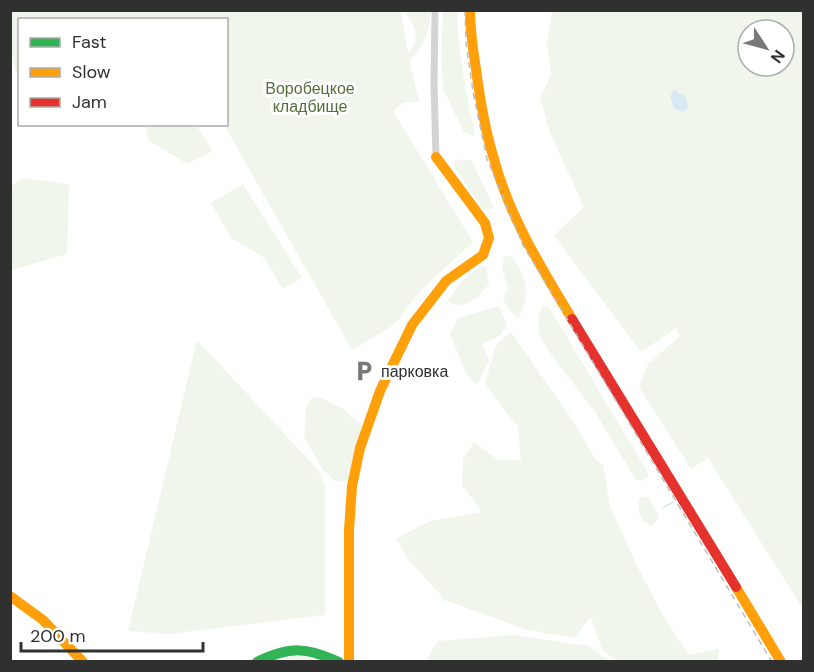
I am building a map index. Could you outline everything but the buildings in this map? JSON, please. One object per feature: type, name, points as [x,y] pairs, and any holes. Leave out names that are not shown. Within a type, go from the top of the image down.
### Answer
[{"type":"street","points":[[349,662],[348,530],[352,486],[360,448],[380,391],[412,325],[446,281],[483,255],[489,238],[485,223],[436,157],[435,10]]},
{"type":"street","points":[[470,10],[480,102],[494,161],[517,220],[551,284],[781,662]]},
{"type":"street","points":[[10,596],[43,620],[83,662]]},
{"type":"street","points":[[257,662],[276,651],[297,648],[317,651],[339,662]]},
{"type":"green space","name":"Воробецкое кладбище","points":[[10,11],[401,11],[408,53],[416,37],[410,19],[402,11],[431,11],[425,39],[409,61],[419,101],[403,103],[393,111],[473,242],[419,292],[395,324],[352,350],[225,126],[228,126],[228,18],[18,18],[18,79],[11,54]]},
{"type":"green space","points":[[443,11],[457,11],[463,72],[475,133],[473,136],[464,132],[443,89],[441,58]]},
{"type":"green space","points":[[552,11],[803,11],[803,609],[708,458],[691,469],[639,387],[648,364],[680,336],[676,328],[641,352],[554,235],[584,207],[550,133],[540,98],[551,75],[547,44]]},
{"type":"green space","points":[[146,126],[197,126],[213,151],[187,164],[148,140]]},
{"type":"green space","points":[[462,159],[472,161],[493,206],[491,209],[486,210],[481,207],[454,166],[455,161]]},
{"type":"green space","points":[[24,178],[69,184],[67,254],[11,270],[11,192],[13,185]]},
{"type":"green space","points":[[243,184],[302,278],[282,289],[265,258],[231,238],[211,203]]},
{"type":"green space","points":[[504,256],[511,256],[521,271],[526,286],[525,300],[519,318],[503,300],[508,288],[502,269]]},
{"type":"green space","points":[[486,266],[489,284],[481,293],[464,304],[453,304],[448,301],[469,274]]},
{"type":"green space","points":[[499,306],[507,326],[499,336],[482,344],[489,361],[477,385],[466,373],[450,333],[459,318]]},
{"type":"green space","points":[[542,307],[549,307],[648,473],[648,477],[643,481],[636,480],[595,412],[546,347],[539,333],[539,315]]},
{"type":"green space","points":[[511,332],[573,421],[596,460],[603,465],[610,506],[640,572],[665,619],[689,655],[718,649],[719,661],[616,661],[602,649],[590,617],[574,638],[527,630],[445,600],[408,559],[396,539],[430,521],[482,512],[462,485],[463,459],[474,442],[498,460],[521,460],[518,426],[485,383],[496,345]]},
{"type":"green space","points":[[197,340],[319,471],[325,486],[325,615],[168,634],[128,631]]},
{"type":"green space","points":[[318,397],[342,408],[362,426],[349,482],[335,481],[323,470],[304,437],[306,409],[311,399]]},
{"type":"green space","points":[[641,496],[648,498],[659,514],[652,526],[647,524],[639,514]]},
{"type":"green space","points":[[513,635],[589,646],[609,661],[426,661],[438,641]]},
{"type":"green space","points":[[296,652],[316,655],[324,661],[264,662]]},
{"type":"water","points":[[674,90],[685,96],[689,108],[683,112],[674,109],[670,96]]},
{"type":"waterway","points":[[663,508],[673,502]]},
{"type":"railway","points":[[465,10],[466,43],[473,92],[487,159],[523,245],[772,662]]},
{"type":"traffic: fast","points":[[257,662],[279,653],[298,650],[317,653],[339,662]]},
{"type":"traffic: slow","points":[[470,10],[481,103],[500,180],[527,242],[572,319]]},
{"type":"traffic: slow","points":[[349,662],[349,530],[352,486],[360,448],[380,391],[412,325],[446,281],[483,255],[489,238],[485,223],[436,157]]},
{"type":"traffic: slow","points":[[736,587],[781,662]]},
{"type":"traffic: slow","points":[[10,596],[43,620],[83,662]]},
{"type":"traffic: jam","points":[[572,319],[736,587]]},
{"type":"place","name":"парковка","points":[[364,371]]}]
